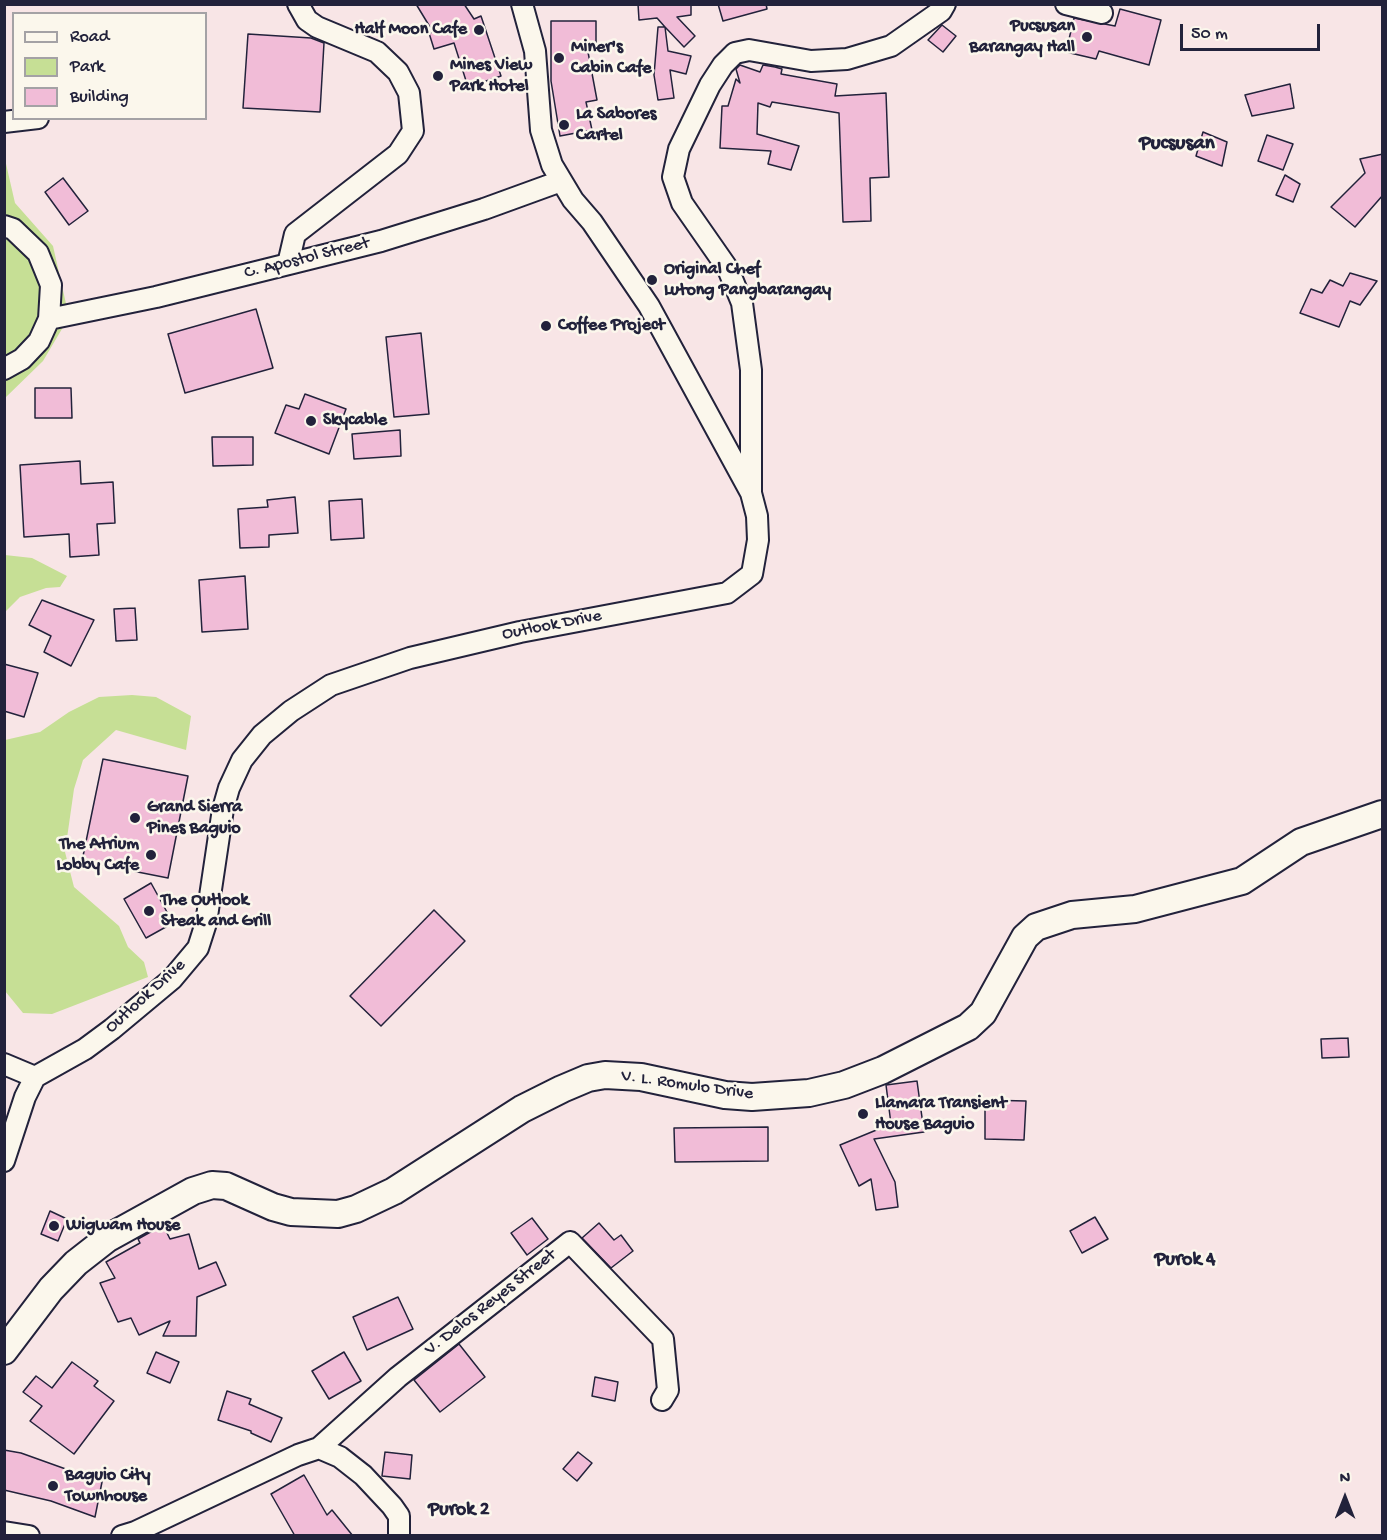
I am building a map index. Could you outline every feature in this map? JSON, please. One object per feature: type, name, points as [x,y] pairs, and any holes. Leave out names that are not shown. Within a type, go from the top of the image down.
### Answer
[{"type":"main road","name":"V. L. Romulo Drive","points":[[4,1351],[51,1289],[76,1263],[108,1238],[193,1191],[212,1185],[226,1186],[273,1208],[291,1212],[338,1214],[356,1209],[394,1191],[522,1109],[570,1085],[605,1075],[641,1077],[725,1095],[752,1097],[809,1093],[844,1085],[892,1065],[968,1027],[983,1013],[1025,937],[1036,927],[1072,915],[1135,909],[1242,881],[1301,842],[1383,814]]},
{"type":"street","points":[[288,264],[295,234],[398,154],[413,131],[409,93],[398,72],[377,52],[317,27],[307,20],[298,4]]},
{"type":"street","name":"Outlook Drive","points":[[35,1077],[86,1049],[112,1029],[172,979],[198,948],[206,923],[223,809],[230,788],[242,760],[261,735],[291,711],[331,685],[410,658],[520,632],[727,593],[752,574],[758,540],[757,516],[751,493],[649,306],[552,165],[541,130],[535,51],[522,4]]},
{"type":"street","points":[[751,493],[751,370],[742,303],[728,269],[678,195],[673,177],[678,149],[710,85],[723,65],[735,53],[748,50],[812,61],[847,59],[891,46],[941,11],[945,4]]},
{"type":"street","points":[[1066,4],[1102,13]]},
{"type":"street","points":[[4,122],[22,120]]},
{"type":"street","name":"C. Apostol Street","points":[[49,319],[156,297],[381,241],[484,209],[561,181]]},
{"type":"street","points":[[4,226],[13,229],[38,253],[51,285],[49,319],[39,341],[22,359],[4,369]]},
{"type":"street","points":[[4,1064],[35,1077],[25,1097],[4,1161]]},
{"type":"street","name":"V. Delos Reyes Street","points":[[319,1448],[398,1377],[570,1242],[663,1339],[668,1390],[662,1400]]},
{"type":"street","points":[[122,1536],[135,1532],[298,1455],[319,1448],[340,1457],[363,1475],[392,1506],[399,1516],[399,1536]]},
{"type":"green space","points":[[4,155],[15,203],[53,246],[69,317],[43,361],[5,398]]},
{"type":"green space","points":[[5,555],[32,558],[67,576],[60,587],[46,588],[20,597],[5,612]]},
{"type":"green space","points":[[132,695],[156,697],[191,716],[186,750],[116,730],[83,760],[74,789],[65,852],[74,887],[119,926],[128,947],[144,962],[148,977],[52,1014],[23,1013],[5,991],[5,740],[40,732],[69,712],[99,697]]},
{"type":"building","points":[[416,4],[464,4],[474,19],[481,16],[501,76],[468,87],[454,43],[434,49],[429,33],[433,32]]},
{"type":"building","points":[[638,4],[691,4],[691,15],[677,17],[695,36],[684,47],[657,18],[639,20]]},
{"type":"building","points":[[718,4],[766,4],[767,9],[723,21]]},
{"type":"building","points":[[1120,9],[1161,20],[1149,65],[1099,51],[1096,59],[1066,52],[1074,18],[1115,26]]},
{"type":"building","points":[[551,21],[596,21],[596,52],[588,52],[597,100],[586,102],[592,130],[560,136],[551,81]]},
{"type":"building","points":[[942,25],[956,36],[943,52],[928,40]]},
{"type":"building","points":[[658,27],[665,27],[668,51],[691,56],[686,74],[670,70],[674,98],[658,100],[654,75]]},
{"type":"building","points":[[248,34],[311,38],[324,43],[320,112],[243,108]]},
{"type":"building","points":[[740,65],[760,72],[763,65],[775,67],[782,69],[781,74],[837,84],[835,96],[886,93],[889,177],[870,178],[871,221],[843,222],[839,113],[772,102],[770,107],[758,103],[757,134],[799,146],[791,170],[768,164],[771,151],[720,148],[722,106],[728,106],[736,79],[740,83],[736,69]]},
{"type":"building","points":[[1290,84],[1294,108],[1252,116],[1245,95]]},
{"type":"building","points":[[1203,132],[1227,142],[1222,166],[1196,156]]},
{"type":"building","points":[[1267,135],[1293,144],[1283,170],[1258,161]]},
{"type":"building","points":[[1383,154],[1383,195],[1355,227],[1331,207],[1365,173],[1360,159]]},
{"type":"building","points":[[1285,175],[1300,184],[1293,202],[1276,195]]},
{"type":"building","points":[[63,178],[88,211],[69,225],[45,192]]},
{"type":"building","points":[[1350,273],[1377,281],[1360,305],[1350,301],[1339,327],[1300,313],[1311,289],[1322,293],[1330,280],[1343,286]]},
{"type":"building","points":[[256,309],[273,368],[185,393],[168,334]]},
{"type":"building","points":[[421,333],[429,414],[394,417],[386,337]]},
{"type":"building","points":[[35,388],[71,388],[72,418],[35,418]]},
{"type":"building","name":"Skycable","points":[[305,394],[346,409],[329,454],[275,433],[286,405],[299,409]]},
{"type":"building","points":[[400,430],[401,456],[354,459],[352,434]]},
{"type":"building","points":[[212,437],[253,437],[253,465],[213,466]]},
{"type":"building","points":[[80,461],[81,484],[113,482],[115,523],[97,524],[99,555],[70,557],[69,534],[24,537],[20,465]]},
{"type":"building","points":[[295,497],[298,533],[269,535],[269,547],[240,548],[238,509],[268,507],[267,500]]},
{"type":"building","points":[[362,499],[364,538],[331,540],[329,501]]},
{"type":"building","points":[[245,576],[248,629],[202,632],[199,580]]},
{"type":"building","points":[[42,600],[94,620],[71,666],[44,652],[51,636],[29,625]]},
{"type":"building","points":[[135,608],[137,640],[116,641],[114,609]]},
{"type":"building","points":[[4,664],[38,673],[24,717],[4,711]]},
{"type":"building","name":"Grand Sierra Pines Baguio","points":[[103,759],[188,776],[168,878],[82,861]]},
{"type":"building","name":"The Outlook Steak and Grill","points":[[151,883],[173,923],[146,938],[124,899]]},
{"type":"building","points":[[434,910],[465,941],[381,1026],[350,996]]},
{"type":"building","points":[[1348,1038],[1349,1057],[1322,1058],[1321,1039]]},
{"type":"building","points":[[917,1081],[924,1132],[874,1139],[895,1182],[898,1207],[876,1210],[871,1179],[859,1186],[840,1145],[891,1124],[886,1085]]},
{"type":"building","points":[[985,1100],[1026,1101],[1024,1140],[985,1139]]},
{"type":"building","points":[[768,1127],[768,1161],[675,1162],[674,1128]]},
{"type":"building","name":"Wigwam House","points":[[50,1211],[67,1219],[58,1241],[41,1234]]},
{"type":"building","points":[[1095,1217],[1108,1239],[1082,1253],[1070,1231]]},
{"type":"building","points":[[532,1218],[548,1239],[527,1255],[511,1233]]},
{"type":"building","points":[[599,1223],[614,1240],[621,1235],[633,1251],[611,1268],[582,1238]]},
{"type":"building","points":[[163,1225],[170,1239],[189,1234],[199,1269],[216,1262],[226,1285],[197,1297],[196,1336],[163,1336],[170,1321],[139,1335],[131,1318],[118,1322],[100,1283],[115,1278],[106,1262],[140,1243],[138,1239]]},
{"type":"building","points":[[398,1297],[413,1329],[367,1350],[353,1317]]},
{"type":"building","points":[[459,1344],[485,1377],[440,1412],[414,1380]]},
{"type":"building","points":[[156,1352],[179,1362],[170,1383],[147,1373]]},
{"type":"building","points":[[344,1352],[361,1381],[329,1399],[312,1371]]},
{"type":"building","points":[[72,1362],[98,1381],[94,1386],[114,1401],[74,1454],[30,1421],[42,1406],[23,1392],[36,1376],[52,1388]]},
{"type":"building","points":[[595,1377],[618,1382],[615,1401],[592,1396]]},
{"type":"building","points":[[227,1391],[251,1399],[249,1404],[282,1418],[271,1442],[251,1431],[218,1420]]},
{"type":"building","name":"Baguio City Townhouse","points":[[4,1450],[21,1453],[102,1482],[95,1517],[51,1501],[4,1490]]},
{"type":"building","points":[[385,1452],[412,1455],[410,1479],[382,1476]]},
{"type":"building","points":[[578,1452],[592,1463],[577,1481],[563,1469]]},
{"type":"building","points":[[304,1475],[327,1515],[332,1510],[353,1536],[295,1536],[271,1494]]},
{"type":"place","name":"Half Moon Cafe","points":[[479,30]]},
{"type":"place","name":"Pucsusan Barangay Hall","points":[[1087,37]]},
{"type":"place","name":"Miner's Cabin Cafe","points":[[559,58]]},
{"type":"place","name":"Mines View Park Hotel","points":[[438,76]]},
{"type":"place","name":"La Sabores Cartel","points":[[564,125]]},
{"type":"place","name":"Original Chef Lutong Pangbarangay","points":[[652,280]]},
{"type":"place","name":"Coffee Project","points":[[546,326]]},
{"type":"place","name":"Skycable","points":[[311,421]]},
{"type":"place","name":"Grand Sierra Pines Baguio","points":[[135,818]]},
{"type":"place","name":"The Atrium Lobby Cafe","points":[[151,855]]},
{"type":"place","name":"The Outlook Steak and Grill","points":[[149,911]]},
{"type":"place","name":"Llamara Transient House Baguio","points":[[863,1114]]},
{"type":"place","name":"Wigwam House","points":[[54,1226]]},
{"type":"place","name":"Baguio City Townhouse","points":[[53,1486]]},
{"type":"district","name":"Pucsusan","points":[[1177,145]]},
{"type":"district","name":"Purok 4","points":[[1185,1261]]},
{"type":"district","name":"Purok 2","points":[[459,1511]]}]
